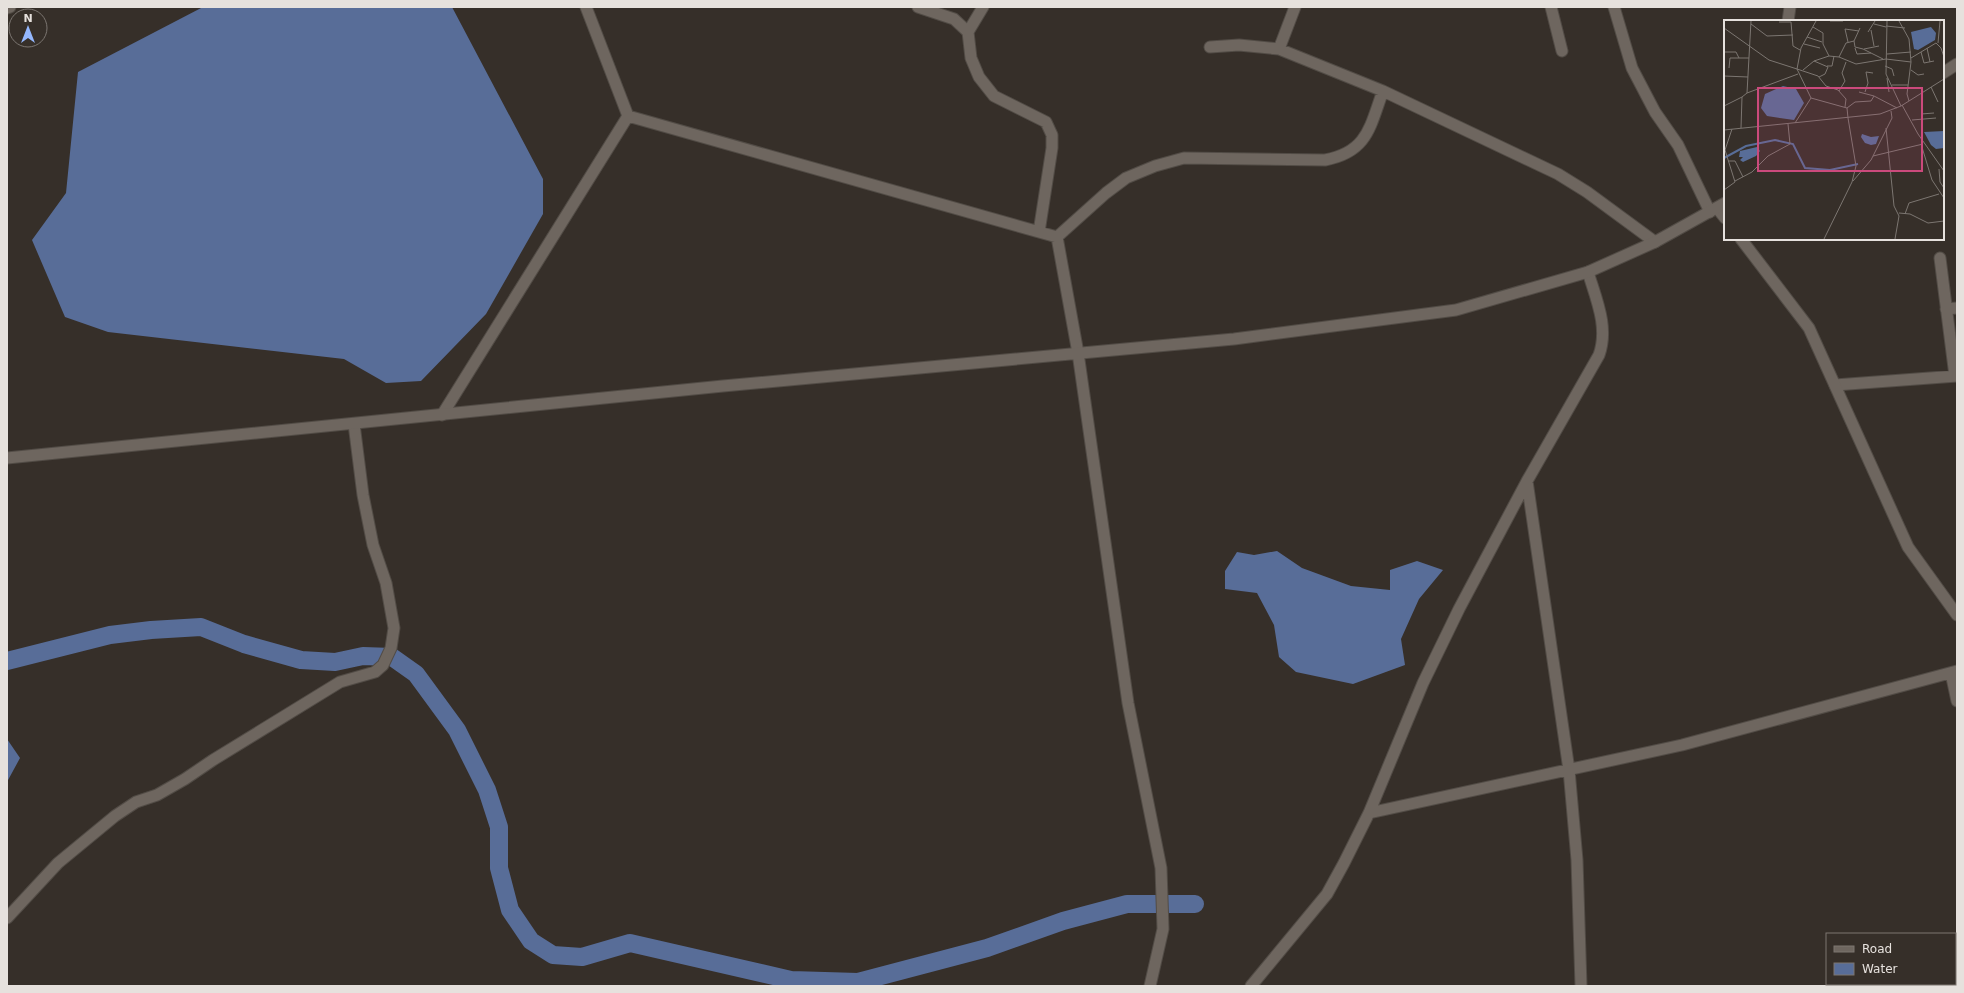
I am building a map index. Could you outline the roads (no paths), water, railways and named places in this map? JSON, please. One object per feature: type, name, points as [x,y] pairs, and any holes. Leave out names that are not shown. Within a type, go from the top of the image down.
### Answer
[{"type":"street","points":[[586,7],[628,116]]},
{"type":"street","points":[[918,7],[954,19],[968,32]]},
{"type":"street","points":[[983,7],[968,32],[971,58],[979,77],[994,96],[1046,122],[1052,135],[1052,148],[1039,232]]},
{"type":"street","points":[[1279,49],[1295,7]]},
{"type":"street","points":[[1551,7],[1562,51]]},
{"type":"street","points":[[1614,7],[1632,68],[1655,112],[1724,217]]},
{"type":"street","points":[[1788,20],[1790,7]]},
{"type":"street","points":[[1210,46],[1239,45],[1279,49],[1383,91],[1558,174],[1587,192],[1655,242]]},
{"type":"street","points":[[1944,72],[1957,64]]},
{"type":"street","points":[[1057,237],[1106,193],[1126,178],[1155,166],[1184,158],[1325,160],[1337,158],[1352,152],[1367,135],[1383,91]]},
{"type":"street","points":[[628,116],[1057,237]]},
{"type":"street","points":[[442,415],[628,116]]},
{"type":"street","points":[[7,458],[723,386],[1234,339],[1456,310],[1588,272],[1655,242],[1718,208]]},
{"type":"street","points":[[1057,237],[1078,353],[1128,703],[1161,868],[1163,929],[1150,986]]},
{"type":"street","points":[[1742,240],[1809,328],[1908,547],[1957,615]]},
{"type":"street","points":[[1835,385],[1956,376],[1952,309],[1940,258]]},
{"type":"street","points":[[1251,986],[1327,894],[1369,813],[1423,683],[1490,550],[1599,354],[1604,342],[1602,320],[1588,272]]},
{"type":"street","points":[[7,918],[58,863],[115,816],[136,802],[157,795],[185,779],[213,760],[340,682],[375,672],[383,665],[391,648],[394,628],[386,583],[373,546],[363,495],[354,424]]},
{"type":"street","points":[[1527,481],[1569,770],[1577,860],[1581,986]]},
{"type":"street","points":[[1369,813],[1682,745],[1954,672],[1957,700]]},
{"type":"water","points":[[203,7],[452,7],[543,179],[543,214],[486,314],[421,381],[386,383],[344,359],[108,332],[65,317],[32,240],[66,193],[78,72]]},
{"type":"water","points":[[1277,551],[1302,568],[1351,586],[1390,590],[1390,570],[1417,561],[1443,570],[1419,599],[1401,639],[1405,665],[1353,684],[1296,672],[1279,657],[1274,625],[1257,593],[1225,589],[1225,571],[1237,552],[1254,555]]},
{"type":"water","points":[[7,739],[20,758],[7,782]]},
{"type":"waterway","points":[[7,661],[110,635],[151,630],[201,627],[244,644],[301,660],[335,662],[363,656],[392,657],[416,674],[457,730],[487,790],[499,827],[499,868],[510,910],[531,941],[553,955],[582,957],[630,943],[791,980],[858,982],[987,948],[1063,921],[1127,904],[1195,904]]}]
